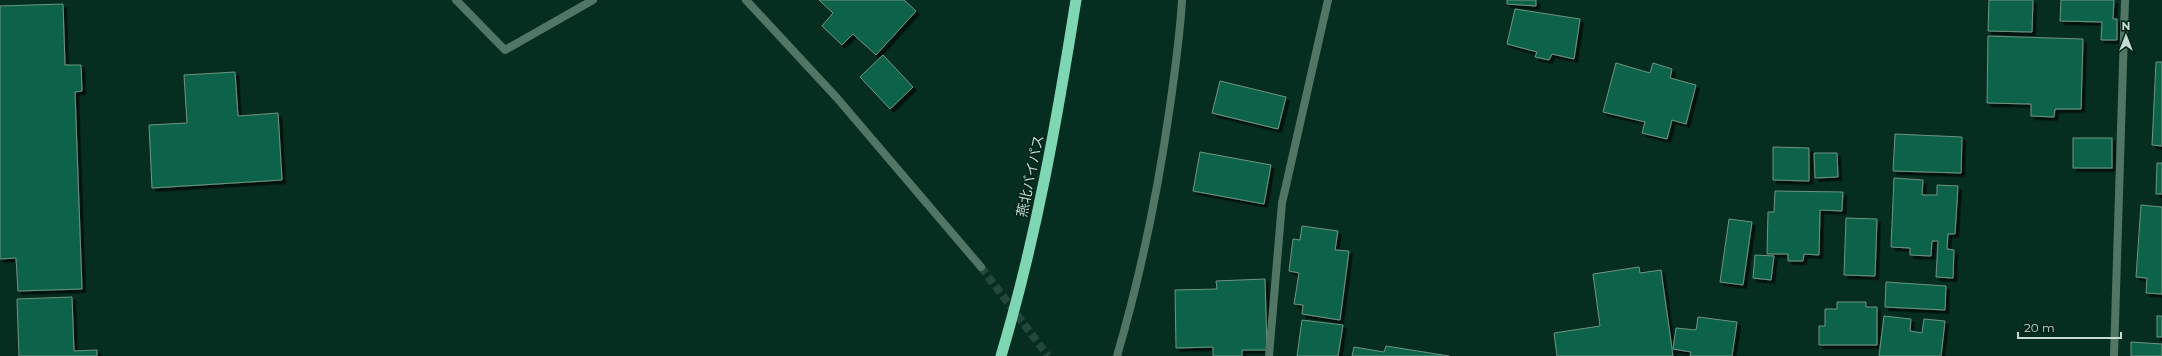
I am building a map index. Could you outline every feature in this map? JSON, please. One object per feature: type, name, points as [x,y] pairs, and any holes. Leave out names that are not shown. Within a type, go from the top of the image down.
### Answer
[{"type":"highway","name":"燕北バイパス","points":[[1001,356],[1020,293],[1040,204],[1059,110],[1076,0]]},
{"type":"street","points":[[456,0],[505,50],[593,0]]},
{"type":"street","points":[[746,0],[838,98],[981,267]]},
{"type":"street","points":[[1117,356],[1136,291],[1161,166],[1180,29],[1182,0]]},
{"type":"street","points":[[1269,356],[1282,203],[1328,0]]},
{"type":"street","points":[[2114,356],[2125,0]]},
{"type":"building","points":[[819,0],[904,0],[916,11],[876,55],[853,34],[842,45],[822,26],[833,13]]},
{"type":"building","points":[[1507,0],[1536,0],[1536,6],[1507,4]]},
{"type":"building","points":[[1989,0],[2033,0],[2032,32],[1988,31]]},
{"type":"building","points":[[2061,0],[2114,0],[2113,19],[2117,19],[2117,40],[2101,40],[2102,22],[2060,21]]},
{"type":"building","points":[[63,4],[65,65],[81,65],[82,91],[75,92],[82,289],[18,291],[16,258],[0,259],[0,6]]},
{"type":"building","points":[[1515,9],[1580,19],[1574,59],[1552,54],[1549,60],[1535,57],[1537,52],[1507,44]]},
{"type":"building","points":[[1988,36],[2083,39],[2081,109],[2055,109],[2054,117],[2031,116],[2031,104],[1987,103]]},
{"type":"building","points":[[883,55],[913,87],[890,109],[860,77]]},
{"type":"building","points":[[2156,62],[2162,62],[2162,146],[2152,145]]},
{"type":"building","points":[[1616,63],[1650,73],[1653,63],[1672,69],[1670,78],[1696,85],[1686,124],[1672,120],[1667,139],[1642,133],[1645,122],[1603,112]]},
{"type":"building","points":[[235,72],[238,116],[278,113],[282,180],[152,188],[149,125],[187,123],[184,75]]},
{"type":"building","points":[[1220,81],[1286,97],[1278,129],[1212,113]]},
{"type":"building","points":[[1895,134],[1962,137],[1961,173],[1893,171]]},
{"type":"building","points":[[2073,138],[2112,138],[2112,168],[2073,168]]},
{"type":"building","points":[[1773,147],[1809,148],[1809,181],[1773,180]]},
{"type":"building","points":[[1200,152],[1271,165],[1264,204],[1193,191]]},
{"type":"building","points":[[1814,153],[1837,153],[1838,177],[1815,178]]},
{"type":"building","points":[[2157,163],[2162,163],[2162,194],[2156,194]]},
{"type":"building","points":[[1894,178],[1923,180],[1922,195],[1937,195],[1937,185],[1958,186],[1955,234],[1948,234],[1947,249],[1954,250],[1953,278],[1936,277],[1938,241],[1932,241],[1931,256],[1910,255],[1910,248],[1891,247]]},
{"type":"building","points":[[1775,191],[1843,192],[1842,211],[1820,210],[1819,255],[1804,254],[1803,261],[1788,261],[1788,254],[1767,254],[1768,212],[1774,212]]},
{"type":"building","points":[[2141,205],[2162,207],[2162,294],[2146,293],[2147,278],[2136,277]]},
{"type":"building","points":[[1846,218],[1877,219],[1875,276],[1844,275]]},
{"type":"building","points":[[1729,219],[1752,222],[1743,285],[1720,282]]},
{"type":"building","points":[[1302,226],[1338,231],[1335,250],[1349,251],[1340,320],[1302,314],[1303,305],[1294,304],[1299,273],[1289,271],[1293,239],[1300,240]]},
{"type":"building","points":[[1755,255],[1774,256],[1771,280],[1753,278]]},
{"type":"building","points":[[1639,267],[1640,273],[1661,270],[1673,356],[1557,356],[1554,333],[1600,326],[1593,274]]},
{"type":"building","points":[[1265,279],[1267,350],[1242,350],[1242,356],[1213,356],[1213,347],[1176,348],[1175,290],[1217,289],[1216,281]]},
{"type":"building","points":[[1886,282],[1946,286],[1945,310],[1885,307]]},
{"type":"building","points":[[72,297],[74,351],[97,350],[97,356],[19,356],[17,299]]},
{"type":"building","points":[[1837,302],[1866,302],[1866,307],[1877,307],[1877,345],[1819,345],[1819,326],[1825,326],[1825,309],[1837,309]]},
{"type":"building","points":[[1884,316],[1911,319],[1910,331],[1922,333],[1924,319],[1945,321],[1941,356],[1879,356]]},
{"type":"building","points":[[2157,316],[2162,316],[2162,337],[2157,337]]},
{"type":"building","points":[[1698,317],[1737,322],[1732,356],[1690,356],[1691,352],[1673,349],[1676,328],[1696,330]]},
{"type":"building","points":[[1302,320],[1343,325],[1338,356],[1297,356]]},
{"type":"building","points":[[2131,342],[2162,344],[2162,356],[2131,356]]},
{"type":"building","points":[[1386,346],[1449,356],[1352,356],[1354,347],[1384,352]]},
{"type":"tunnel","points":[[981,267],[1048,356]]}]
